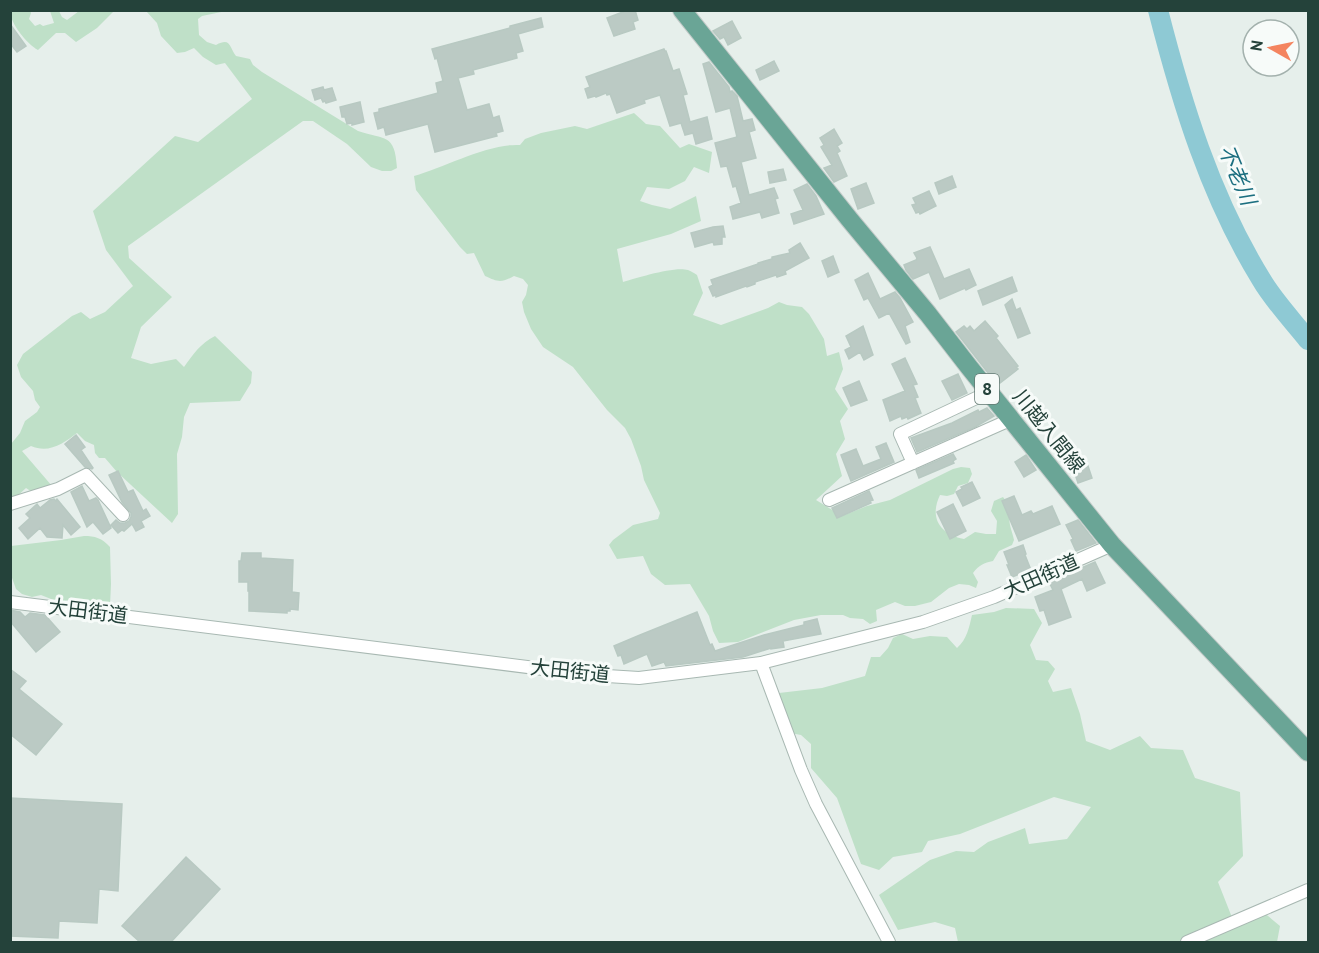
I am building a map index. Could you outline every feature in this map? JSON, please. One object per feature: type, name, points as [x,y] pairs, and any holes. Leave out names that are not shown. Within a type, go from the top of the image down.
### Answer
[{"type":"main road","name":"川越入間線","points":[[682,10],[1112,544],[1308,752]]},
{"type":"street","points":[[913,463],[900,434],[989,392]]},
{"type":"street","points":[[829,500],[1012,419]]},
{"type":"street","points":[[10,504],[58,489],[86,475],[123,515]]},
{"type":"street","name":"大田街道","points":[[10,602],[591,675],[639,678],[762,663],[922,622],[994,597],[1112,544]]},
{"type":"street","points":[[762,663],[816,804],[889,942]]},
{"type":"street","points":[[1187,942],[1308,890]]},
{"type":"green space","points":[[10,11],[30,11],[29,19],[35,26],[40,24],[43,26],[54,23],[50,11],[59,11],[67,20],[79,11],[114,11],[97,28],[76,42],[65,33],[56,33],[38,50],[20,33]]},
{"type":"green space","points":[[146,11],[226,11],[198,19],[199,35],[207,42],[216,45],[224,42],[229,44],[236,56],[250,59],[253,65],[262,72],[358,131],[387,140],[394,149],[397,168],[382,171],[371,167],[347,144],[313,121],[303,121],[128,246],[129,258],[172,297],[141,327],[131,358],[151,364],[176,359],[184,367],[201,346],[215,336],[252,372],[251,383],[240,401],[190,403],[184,417],[177,454],[178,514],[172,523],[105,458],[99,458],[95,453],[94,445],[85,441],[77,433],[50,448],[31,446],[22,451],[52,486],[32,492],[26,488],[11,500],[11,444],[20,433],[25,421],[40,407],[33,391],[21,377],[17,365],[23,354],[72,316],[81,312],[90,319],[105,312],[133,286],[106,250],[93,211],[175,136],[198,142],[252,99],[225,63],[216,65],[194,48],[177,53],[161,36],[157,23]]},
{"type":"green space","points":[[634,113],[646,124],[660,126],[680,148],[689,144],[712,152],[709,173],[694,167],[685,181],[669,189],[647,187],[640,201],[670,209],[696,196],[701,221],[671,234],[617,249],[623,282],[665,271],[689,270],[697,275],[703,293],[693,315],[721,325],[779,302],[802,307],[809,314],[824,339],[827,356],[839,352],[843,369],[835,389],[848,409],[840,421],[845,439],[836,454],[842,476],[816,500],[842,516],[890,500],[953,469],[970,468],[972,474],[968,483],[958,486],[954,494],[940,495],[936,511],[939,524],[949,533],[964,539],[975,532],[996,534],[997,521],[991,511],[994,501],[1003,497],[1009,508],[1014,540],[1012,545],[999,551],[993,561],[977,568],[973,573],[978,582],[976,588],[959,584],[949,588],[931,602],[915,606],[905,606],[895,602],[876,610],[877,621],[870,624],[863,619],[843,615],[821,615],[794,620],[738,642],[719,643],[709,616],[690,584],[665,585],[651,574],[643,556],[617,559],[609,545],[613,540],[633,525],[658,519],[660,513],[644,480],[631,439],[625,428],[607,410],[573,367],[543,347],[531,329],[524,312],[522,302],[528,285],[523,279],[514,276],[500,281],[485,276],[474,253],[467,254],[460,247],[416,190],[414,176],[481,152],[508,145],[520,145],[525,139],[541,133],[575,126],[587,129]]},
{"type":"green space","points":[[84,536],[98,538],[110,547],[110,606],[95,603],[86,605],[75,600],[56,601],[41,595],[32,597],[16,589],[11,575],[11,546]]},
{"type":"green space","points":[[1006,608],[1034,609],[1042,623],[1030,645],[1036,660],[1048,661],[1055,669],[1048,681],[1053,692],[1071,688],[1086,741],[1110,750],[1140,736],[1151,748],[1183,750],[1195,778],[1240,792],[1243,856],[1218,882],[1233,920],[1262,911],[1280,926],[1277,942],[958,942],[955,928],[935,922],[898,930],[879,895],[930,860],[956,851],[974,852],[988,842],[1025,828],[1029,844],[1067,839],[1091,807],[1054,797],[960,834],[928,841],[922,852],[893,857],[879,870],[861,864],[837,798],[811,768],[811,744],[801,735],[790,733],[771,701],[779,693],[822,688],[865,676],[871,657],[880,657],[893,638],[902,634],[913,639],[930,636],[947,637],[957,648],[969,629],[972,615]]},
{"type":"building","points":[[628,10],[635,10],[638,20],[633,22],[635,29],[614,36],[607,18]]},
{"type":"building","points":[[541,18],[543,27],[518,34],[523,51],[516,53],[517,58],[473,70],[474,74],[458,78],[467,110],[489,104],[493,118],[499,116],[503,131],[496,133],[497,136],[435,152],[428,124],[386,135],[384,127],[378,129],[374,113],[379,112],[379,109],[438,93],[436,83],[443,81],[437,58],[435,59],[432,49]]},
{"type":"building","points":[[732,21],[741,38],[728,45],[724,37],[720,39],[713,31]]},
{"type":"building","points":[[10,24],[26,46],[17,52],[10,43]]},
{"type":"building","points":[[664,49],[673,71],[679,69],[687,94],[683,95],[690,122],[707,117],[712,139],[696,144],[693,133],[685,135],[681,123],[670,126],[660,95],[617,113],[610,94],[588,98],[585,89],[590,87],[586,77]]},
{"type":"building","points":[[774,61],[779,71],[760,80],[756,70]]},
{"type":"building","points":[[709,62],[729,87],[730,92],[732,91],[737,96],[743,121],[752,119],[755,130],[749,132],[756,158],[741,162],[749,195],[774,188],[778,198],[775,199],[779,213],[762,218],[760,212],[733,219],[730,207],[741,203],[736,186],[733,187],[727,166],[721,167],[715,143],[737,137],[730,108],[716,112],[703,64]]},
{"type":"building","points":[[323,87],[324,90],[332,88],[336,100],[326,103],[321,98],[315,100],[312,90]]},
{"type":"building","points":[[360,102],[364,122],[347,124],[345,117],[342,117],[340,107]]},
{"type":"building","points":[[834,129],[842,143],[837,146],[840,151],[837,153],[847,176],[834,182],[824,168],[832,165],[821,147],[824,145],[820,138]]},
{"type":"building","points":[[783,169],[786,180],[770,183],[768,172]]},
{"type":"building","points":[[952,176],[956,187],[939,194],[935,183]]},
{"type":"building","points":[[866,183],[874,203],[858,209],[851,189]]},
{"type":"building","points":[[807,184],[816,196],[824,214],[794,224],[791,214],[803,210],[794,190]]},
{"type":"building","points":[[929,191],[936,206],[920,214],[916,213],[912,205],[916,204],[913,198]]},
{"type":"building","points":[[723,226],[725,237],[722,237],[722,244],[714,245],[713,242],[695,247],[691,233]]},
{"type":"building","points":[[800,243],[809,258],[785,271],[786,274],[777,277],[776,275],[747,287],[713,296],[709,287],[713,285],[711,280],[772,259],[772,257],[790,253],[789,250]]},
{"type":"building","points":[[930,247],[944,279],[969,269],[976,285],[940,299],[929,272],[913,279],[904,265],[916,260],[914,253]]},
{"type":"building","points":[[833,256],[839,272],[828,277],[822,261]]},
{"type":"building","points":[[868,273],[880,299],[895,292],[900,298],[913,322],[905,326],[910,342],[906,344],[889,313],[879,318],[868,298],[864,300],[855,280]]},
{"type":"building","points":[[1012,277],[1017,291],[983,305],[978,291]]},
{"type":"building","points":[[1012,299],[1016,310],[1020,308],[1030,333],[1018,338],[1005,305]]},
{"type":"building","points":[[985,321],[1018,366],[1016,367],[1018,369],[1000,383],[998,381],[996,383],[956,332],[964,326],[967,329],[970,326],[974,331]]},
{"type":"building","points":[[863,326],[873,355],[864,360],[860,352],[849,359],[845,350],[851,347],[846,336]]},
{"type":"building","points":[[905,358],[917,384],[913,385],[921,413],[908,419],[907,417],[902,419],[901,416],[890,421],[883,400],[905,391],[892,364]]},
{"type":"building","points":[[958,374],[967,393],[952,400],[942,381]]},
{"type":"building","points":[[859,381],[867,400],[851,406],[843,388]]},
{"type":"building","points":[[987,408],[994,416],[975,427],[917,452],[911,438]]},
{"type":"building","points":[[76,435],[85,447],[81,450],[92,469],[85,467],[65,444]]},
{"type":"building","points":[[886,443],[894,462],[851,481],[841,455],[856,449],[863,466],[881,459],[876,447]]},
{"type":"building","points":[[953,454],[956,459],[954,463],[919,478],[916,470]]},
{"type":"building","points":[[1026,455],[1036,470],[1024,477],[1015,462]]},
{"type":"building","points":[[1085,457],[1092,478],[1078,483],[1071,462]]},
{"type":"building","points":[[118,471],[128,492],[133,490],[143,511],[146,509],[150,516],[141,521],[144,527],[136,531],[132,524],[118,533],[111,525],[116,520],[125,523],[131,517],[131,513],[122,502],[109,475]]},
{"type":"building","points":[[972,482],[980,498],[963,506],[956,492]]},
{"type":"building","points":[[82,486],[89,501],[96,498],[98,500],[111,528],[103,534],[93,522],[87,527],[71,492]]},
{"type":"building","points":[[869,491],[873,500],[870,501],[871,503],[837,518],[832,508]]},
{"type":"building","points":[[1014,496],[1022,515],[1031,511],[1033,514],[1052,506],[1060,524],[1019,541],[1002,501]]},
{"type":"building","points":[[54,499],[56,501],[57,499],[80,527],[71,535],[63,525],[62,538],[47,537],[40,528],[28,539],[19,528],[30,518],[26,514],[37,504],[40,508]]},
{"type":"building","points":[[953,504],[966,531],[950,539],[937,512]]},
{"type":"building","points":[[1078,520],[1096,543],[1076,551],[1066,525]]},
{"type":"building","points":[[1023,545],[1031,570],[1012,577],[1004,552]]},
{"type":"building","points":[[242,553],[261,553],[261,558],[293,560],[292,592],[299,593],[298,610],[290,609],[287,613],[249,611],[248,582],[239,582],[239,561],[241,561]]},
{"type":"building","points":[[1095,562],[1105,583],[1087,591],[1082,579],[1061,589],[1071,617],[1049,625],[1044,610],[1040,611],[1035,597],[1053,590],[1049,582]]},
{"type":"building","points":[[10,610],[20,612],[25,617],[30,613],[45,615],[60,632],[36,652],[10,621]]},
{"type":"building","points":[[697,612],[710,645],[712,644],[715,651],[804,625],[804,622],[817,619],[821,634],[783,641],[784,647],[771,648],[743,657],[666,666],[664,662],[652,666],[647,654],[624,664],[621,655],[618,656],[614,646]]},
{"type":"building","points":[[10,669],[26,681],[19,689],[62,724],[36,755],[10,734]]},
{"type":"building","points":[[10,798],[122,804],[118,891],[99,889],[97,923],[59,921],[58,938],[10,936]]},
{"type":"building","points":[[186,857],[220,889],[171,942],[140,942],[122,926]]},
{"type":"waterway","name":"不老川","points":[[1158,10],[1177,80],[1212,182],[1243,247],[1266,287],[1308,340]]}]
